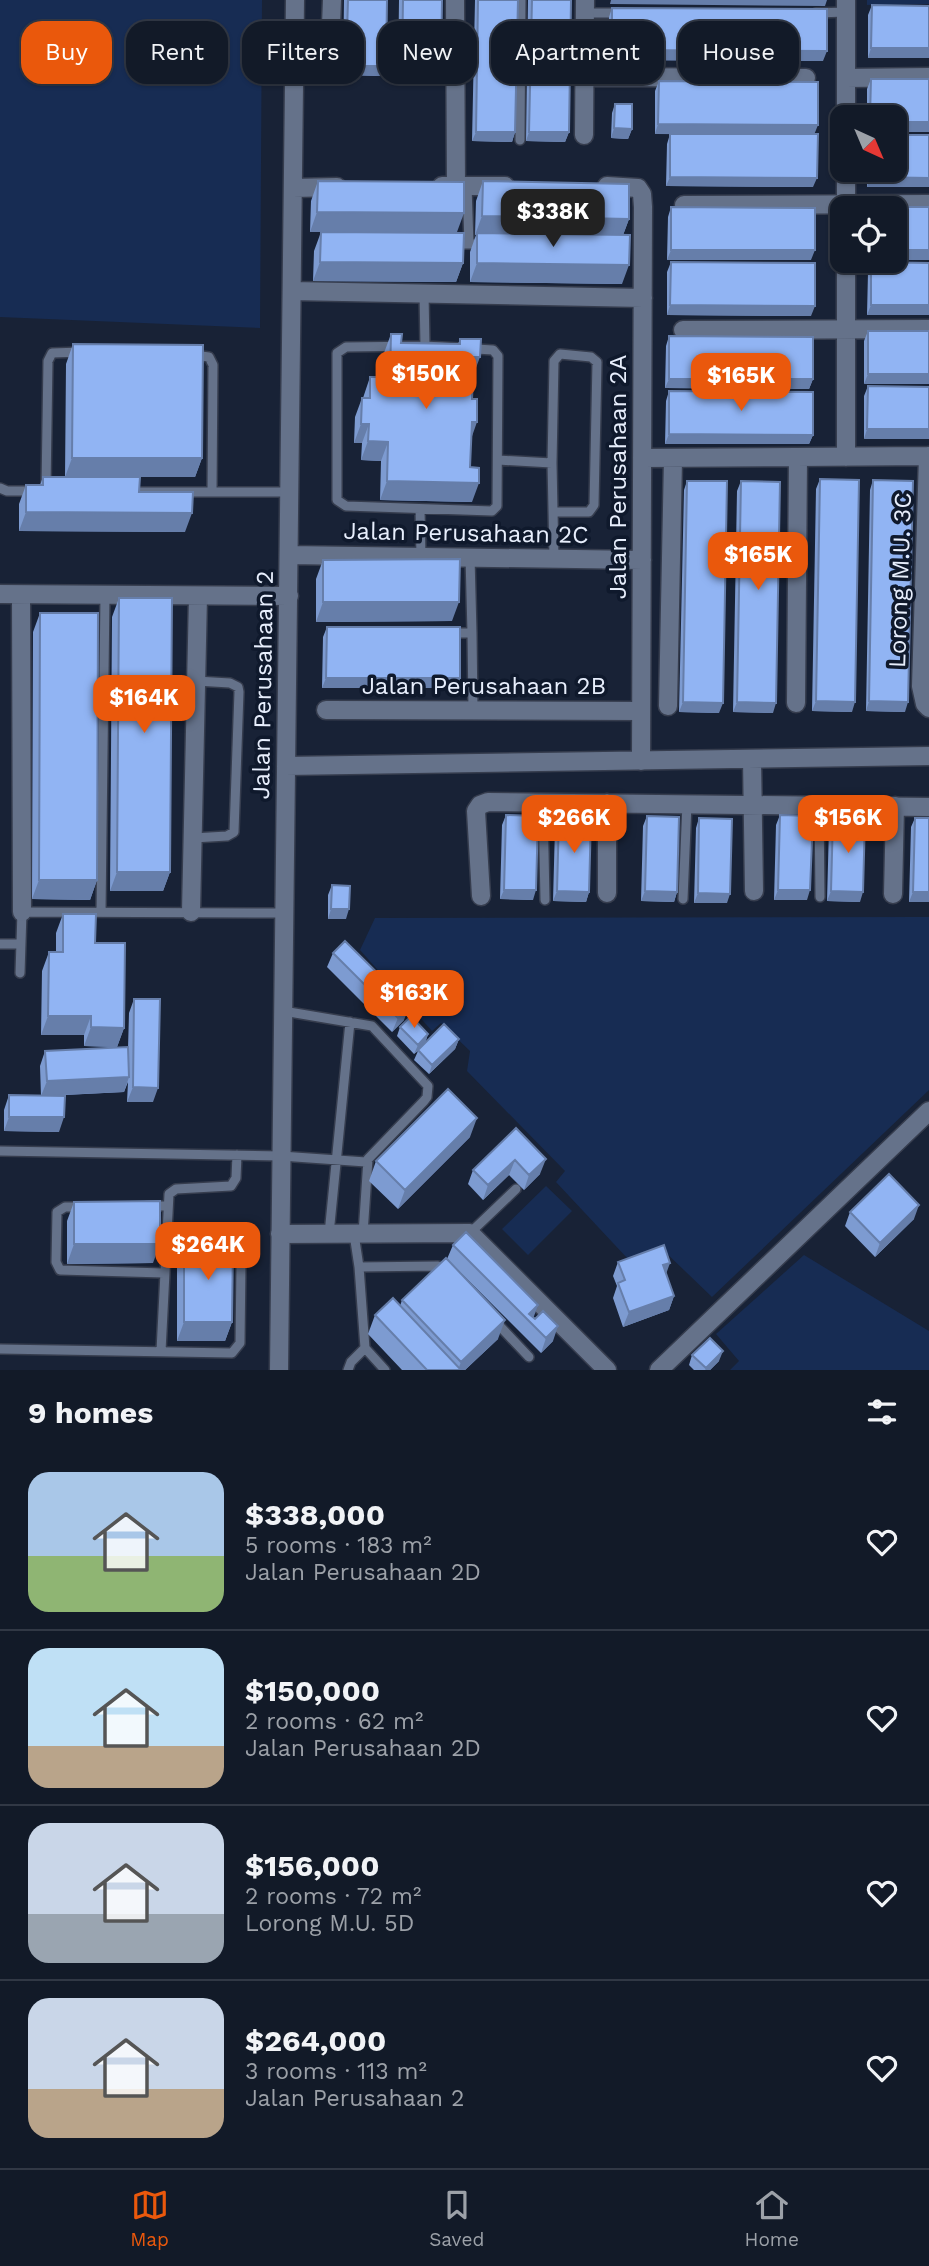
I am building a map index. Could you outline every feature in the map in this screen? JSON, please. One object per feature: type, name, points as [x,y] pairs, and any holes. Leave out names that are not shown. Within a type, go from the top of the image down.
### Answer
[{"type":"street","name":"Jalan Perusahaan 2","points":[[279,1370],[295,0]]},
{"type":"street","points":[[331,21],[332,0]]},
{"type":"street","points":[[455,0],[461,186]]},
{"type":"street","points":[[846,6],[846,105]]},
{"type":"street","points":[[846,78],[929,77]]},
{"type":"street","points":[[664,78],[806,78]]},
{"type":"street","points":[[584,84],[584,135]]},
{"type":"street","points":[[429,186],[521,186]]},
{"type":"street","name":"Jalan Perusahaan 2A","points":[[589,186],[638,188],[642,194],[636,244],[643,298],[641,761]]},
{"type":"street","points":[[293,188],[361,187]]},
{"type":"street","points":[[907,205],[929,204]]},
{"type":"street","points":[[684,205],[830,206]]},
{"type":"street","points":[[846,273],[846,457]]},
{"type":"street","points":[[292,291],[643,298]]},
{"type":"street","points":[[683,330],[929,330]]},
{"type":"street","points":[[642,458],[928,456]]},
{"type":"street","name":"Lorong M.U. 3C","points":[[927,706],[921,686],[927,588],[928,456]]},
{"type":"street","points":[[796,703],[798,457]]},
{"type":"street","points":[[668,706],[673,459]]},
{"type":"street","name":"Jalan Perusahaan 2C","points":[[289,555],[642,560]]},
{"type":"street","points":[[0,594],[289,596]]},
{"type":"street","points":[[21,594],[22,912]]},
{"type":"street","points":[[191,912],[198,596]]},
{"type":"street","name":"Jalan Perusahaan 2B","points":[[326,710],[641,711]]},
{"type":"street","points":[[286,766],[929,756]]},
{"type":"street","points":[[752,759],[754,891]]},
{"type":"street","points":[[481,896],[476,811],[480,805],[488,802],[929,807]]},
{"type":"street","points":[[607,803],[607,893]]},
{"type":"street","points":[[893,894],[895,806]]},
{"type":"street","points":[[659,1370],[929,1111]]},
{"type":"street","points":[[280,1234],[470,1233],[607,1370]]},
{"type":"lane","points":[[520,139],[521,0]]},
{"type":"lane","points":[[804,13],[846,6]]},
{"type":"lane","points":[[585,7],[626,13]]},
{"type":"lane","points":[[461,186],[469,244]]},
{"type":"lane","points":[[442,244],[496,244]]},
{"type":"lane","points":[[424,293],[425,346]]},
{"type":"lane","points":[[425,346],[497,352],[497,506],[492,511],[345,506],[337,500],[337,353],[346,347],[425,346]]},
{"type":"lane","points":[[46,491],[49,356],[57,352],[97,353]]},
{"type":"lane","points":[[553,512],[589,512],[594,505],[597,362],[592,357],[560,354],[554,360],[552,463],[553,512],[554,558]]},
{"type":"lane","points":[[177,355],[204,355],[212,360],[212,492]]},
{"type":"lane","points":[[498,460],[552,463]]},
{"type":"lane","points":[[0,488],[7,491],[60,492]]},
{"type":"lane","points":[[115,492],[289,492]]},
{"type":"lane","points":[[420,509],[421,557]]},
{"type":"lane","points":[[470,557],[473,710]]},
{"type":"lane","points":[[101,912],[105,595]]},
{"type":"lane","points":[[445,633],[472,633]]},
{"type":"lane","points":[[193,838],[227,836],[234,832],[239,692],[235,684],[196,681]]},
{"type":"lane","points":[[683,899],[687,803]]},
{"type":"lane","points":[[543,804],[545,900]]},
{"type":"lane","points":[[819,804],[820,897]]},
{"type":"lane","points":[[20,973],[22,912],[285,913]]},
{"type":"lane","points":[[0,944],[21,944]]},
{"type":"lane","points":[[283,1011],[372,1026],[425,1082],[428,1091],[425,1101],[366,1161],[358,1234],[365,1349],[385,1370]]},
{"type":"lane","points":[[329,1234],[350,1022]]},
{"type":"lane","points":[[0,1152],[281,1156],[366,1161]]},
{"type":"lane","points":[[161,1352],[167,1198],[172,1191],[231,1186],[236,1178],[237,1155]]},
{"type":"lane","points":[[470,1233],[516,1189]]},
{"type":"lane","points":[[141,1206],[167,1206]]},
{"type":"lane","points":[[90,1207],[65,1207],[57,1212],[56,1262],[61,1270],[164,1273]]},
{"type":"lane","points":[[164,1252],[204,1252]]},
{"type":"lane","points":[[0,1349],[232,1353],[239,1347],[240,1260],[234,1254],[217,1253]]},
{"type":"lane","points":[[359,1267],[438,1266],[455,1280]]},
{"type":"lane","points":[[482,1309],[528,1357]]},
{"type":"lane","points":[[348,1370],[351,1362],[365,1349]]},
{"type":"shaded area","points":[[0,0],[262,0],[262,21],[242,21],[242,84],[261,84],[260,328],[0,317]]},
{"type":"shaded area","points":[[867,0],[929,0],[929,4],[867,5]]},
{"type":"shaded area","points":[[929,917],[929,1090],[712,1297],[660,1247],[628,1259],[556,1182],[565,1171],[467,1071],[470,1051],[441,1023],[432,1031],[360,950],[375,918]]},
{"type":"shaded area","points":[[546,1186],[572,1211],[528,1255],[502,1229]]},
{"type":"shaded area","points":[[804,1255],[929,1331],[929,1370],[730,1370],[739,1361],[716,1334]]},
{"type":"building","points":[[348,0],[387,0],[387,21],[378,21],[378,66],[364,66],[364,21],[347,21]]},
{"type":"building","points":[[403,0],[442,0],[442,21],[403,21]]},
{"type":"building","points":[[478,0],[518,0],[518,21],[491,21],[491,84],[516,84],[515,132],[476,132]]},
{"type":"building","points":[[532,0],[571,0],[571,21],[532,21]]},
{"type":"building","points":[[872,5],[929,6],[929,48],[871,48]]},
{"type":"building","points":[[612,8],[827,9],[827,51],[799,51],[799,21],[678,21],[678,50],[664,50],[664,21],[612,21]]},
{"type":"building","points":[[871,79],[929,79],[929,122],[907,122],[907,105],[870,105]]},
{"type":"building","points":[[664,81],[678,81],[678,84],[818,82],[818,125],[658,124],[659,84],[664,84]]},
{"type":"building","points":[[530,84],[570,84],[569,132],[529,132]]},
{"type":"building","points":[[615,104],[632,104],[632,129],[614,128]]},
{"type":"building","points":[[670,134],[818,134],[817,178],[670,177]]},
{"type":"building","points":[[907,135],[929,135],[929,178],[907,178]]},
{"type":"building","points":[[318,181],[464,182],[464,213],[317,212]]},
{"type":"building","points":[[483,181],[629,184],[629,219],[482,216]]},
{"type":"building","points":[[671,207],[815,208],[815,250],[671,250]]},
{"type":"building","points":[[907,207],[929,207],[929,250],[907,250]]},
{"type":"building","points":[[321,232],[464,233],[463,263],[320,262]]},
{"type":"building","points":[[477,233],[630,235],[629,265],[477,263]]},
{"type":"building","points":[[671,262],[815,263],[815,306],[670,305]]},
{"type":"building","points":[[907,263],[929,263],[929,305],[871,305],[871,273],[907,273]]},
{"type":"building","points":[[868,331],[929,331],[929,374],[868,374]]},
{"type":"building","points":[[391,334],[402,334],[401,343],[460,344],[460,339],[481,339],[480,357],[474,357],[472,399],[477,399],[477,422],[472,422],[470,467],[479,468],[479,483],[387,481],[388,442],[368,441],[369,424],[361,424],[362,398],[370,398],[370,377],[390,377]]},
{"type":"building","points":[[669,336],[813,337],[813,379],[669,379]]},
{"type":"building","points":[[73,344],[203,345],[202,458],[72,458]]},
{"type":"building","points":[[868,386],[929,387],[929,429],[867,429]]},
{"type":"building","points":[[669,391],[813,392],[813,435],[669,434]]},
{"type":"building","points":[[43,477],[140,477],[139,492],[193,492],[192,513],[26,512],[26,485],[43,485]]},
{"type":"building","points":[[820,479],[859,480],[855,702],[816,701]]},
{"type":"building","points":[[873,480],[913,481],[908,702],[869,701]]},
{"type":"building","points":[[687,481],[727,481],[723,703],[683,702]]},
{"type":"building","points":[[741,481],[780,482],[776,703],[737,702]]},
{"type":"building","points":[[460,559],[459,602],[323,602],[323,560]]},
{"type":"building","points":[[119,598],[172,598],[170,872],[117,872]]},
{"type":"building","points":[[40,613],[98,613],[97,880],[39,880]]},
{"type":"building","points":[[327,627],[460,627],[460,678],[326,678]]},
{"type":"building","points":[[506,815],[538,816],[536,890],[504,890]]},
{"type":"building","points":[[780,815],[813,816],[810,890],[778,890]]},
{"type":"building","points":[[647,816],[679,817],[677,892],[645,891]]},
{"type":"building","points":[[559,817],[591,818],[589,892],[557,891]]},
{"type":"building","points":[[833,817],[865,818],[863,892],[831,891]]},
{"type":"building","points":[[699,818],[732,819],[730,894],[698,893]]},
{"type":"building","points":[[915,818],[929,818],[929,892],[913,892]]},
{"type":"building","points":[[332,885],[350,886],[349,909],[331,909]]},
{"type":"building","points":[[63,914],[96,914],[95,943],[125,943],[124,1028],[91,1027],[91,1016],[48,1016],[49,952],[63,952]]},
{"type":"building","points":[[345,941],[410,1005],[398,1018],[333,953]]},
{"type":"building","points":[[134,999],[160,999],[158,1088],[133,1087]]},
{"type":"building","points":[[411,1016],[428,1034],[418,1045],[400,1027]]},
{"type":"building","points":[[444,1024],[459,1039],[432,1065],[418,1050]]},
{"type":"building","points":[[128,1047],[129,1077],[47,1081],[45,1051]]},
{"type":"building","points":[[448,1089],[477,1118],[405,1190],[376,1161]]},
{"type":"building","points":[[9,1095],[65,1096],[64,1117],[9,1117]]},
{"type":"building","points":[[516,1128],[546,1159],[529,1175],[515,1160],[488,1185],[473,1170]]},
{"type":"building","points":[[889,1174],[919,1205],[880,1243],[850,1212]]},
{"type":"building","points":[[160,1201],[160,1244],[74,1244],[74,1202]]},
{"type":"building","points":[[466,1232],[538,1305],[529,1314],[535,1319],[543,1311],[558,1326],[546,1338],[453,1245]]},
{"type":"building","points":[[184,1242],[233,1242],[232,1322],[184,1322]]},
{"type":"building","points":[[664,1245],[670,1263],[663,1265],[674,1296],[629,1312],[618,1283],[625,1280],[618,1262]]},
{"type":"building","points":[[446,1258],[505,1320],[461,1362],[402,1300]]},
{"type":"building","points":[[393,1298],[461,1370],[427,1370],[375,1315]]},
{"type":"building","points":[[710,1338],[723,1351],[706,1368],[692,1355]]}]
